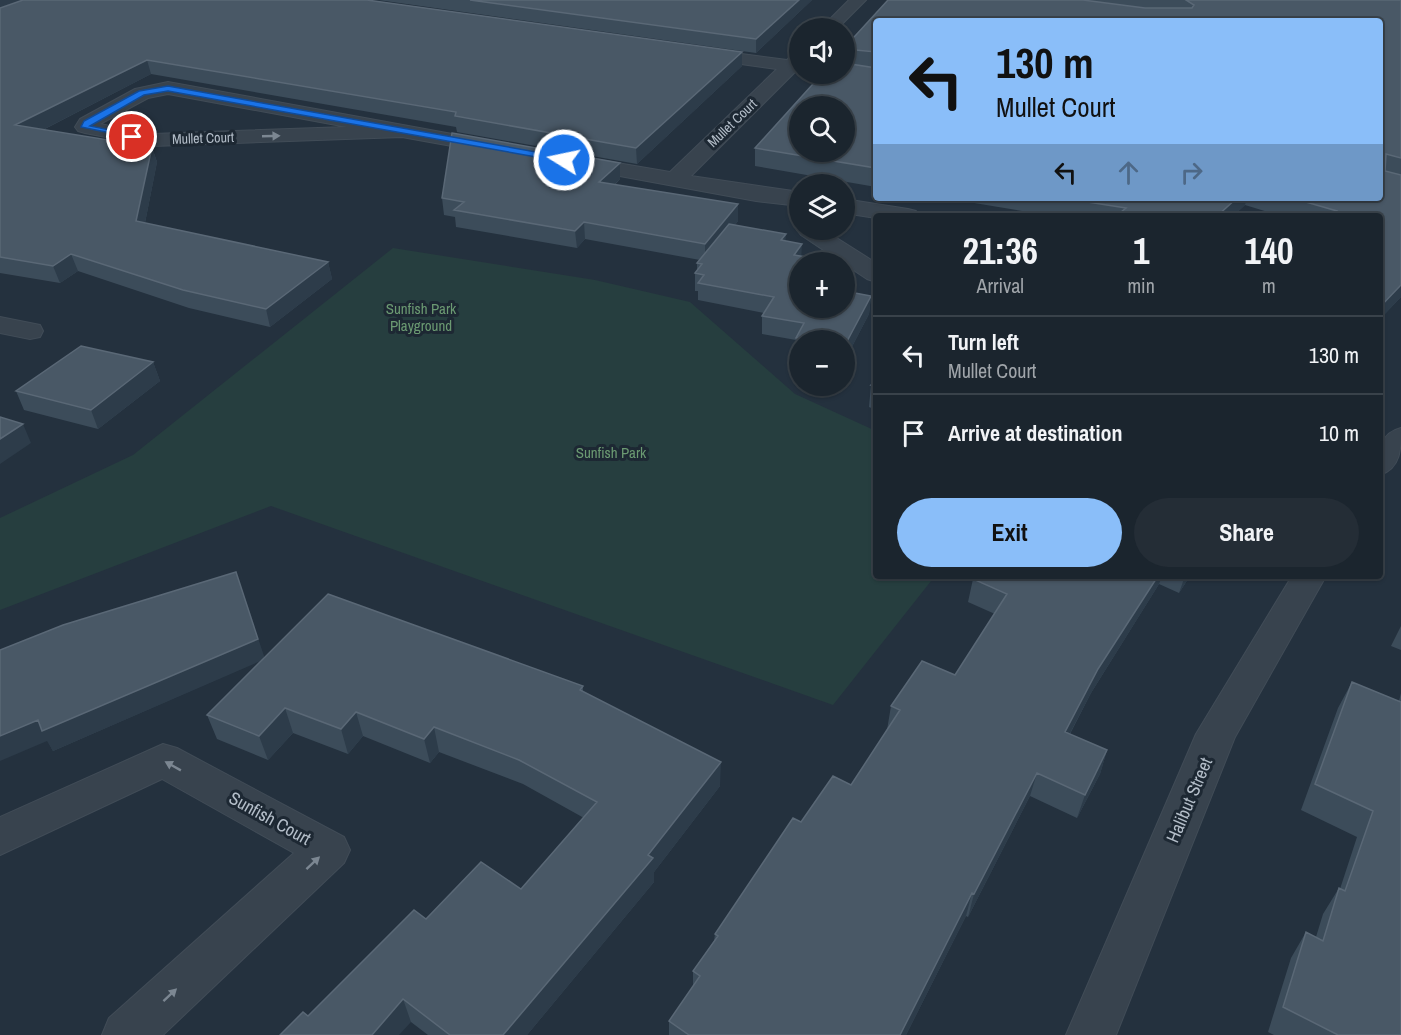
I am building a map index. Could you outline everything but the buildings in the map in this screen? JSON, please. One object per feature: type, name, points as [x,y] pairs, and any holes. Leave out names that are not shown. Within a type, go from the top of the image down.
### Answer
[{"type":"street","points":[[839,18],[858,0]]},
{"type":"street","points":[[678,50],[789,62]]},
{"type":"street","name":"Mullet Court","points":[[674,180],[789,71]]},
{"type":"street","name":"Mullet Court","points":[[402,131],[153,140],[85,127],[87,123],[142,93],[160,88],[402,131],[518,152]]},
{"type":"street","points":[[552,158],[789,198]]},
{"type":"street","points":[[756,194],[789,216]]},
{"type":"street","points":[[855,208],[889,213]]},
{"type":"street","points":[[824,240],[873,272]]},
{"type":"street","points":[[0,325],[30,331]]},
{"type":"street","points":[[1383,461],[1401,437]]},
{"type":"street","name":"Halibut Street","points":[[1091,1035],[1216,734],[1307,579]]},
{"type":"street","name":"Sunfish Court","points":[[0,837],[163,760],[328,850],[128,1035]]},
{"type":"green space","name":"Sunfish Park","points":[[393,248],[595,280],[690,302],[789,389],[789,396],[799,396],[873,430],[873,579],[933,579],[833,705],[271,506],[0,610],[0,518],[133,455]]},
{"type":"route","points":[[132,137],[85,127],[87,123],[150,89],[168,88],[564,160]]},
{"type":"park label","name":"Sunfish Park Playground","points":[[421,316]]}]
